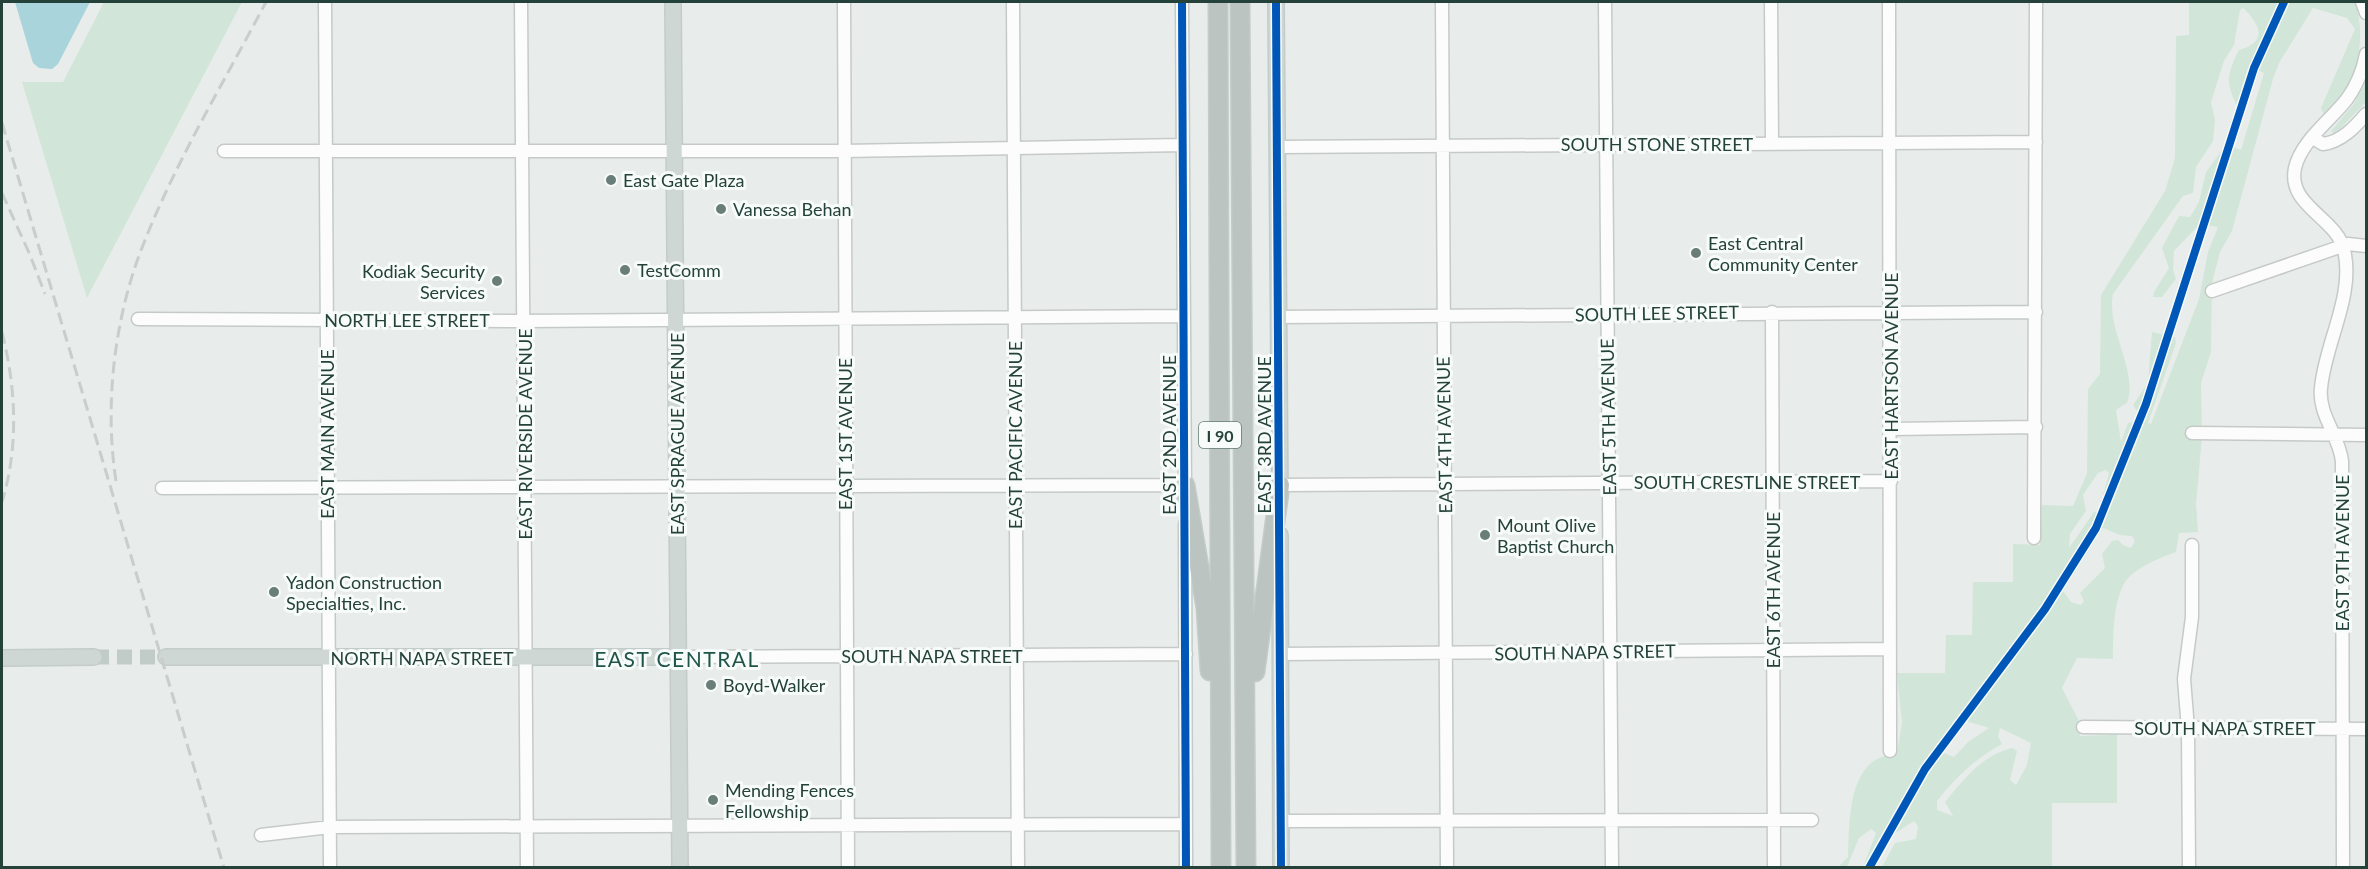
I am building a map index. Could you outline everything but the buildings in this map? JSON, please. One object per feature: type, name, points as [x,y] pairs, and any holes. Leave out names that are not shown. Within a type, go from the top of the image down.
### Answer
[{"type":"highway","name":"I 90","points":[[1218,2],[1221,867]]},
{"type":"highway","name":"I 90","points":[[1240,2],[1246,867]]},
{"type":"highway","points":[[1185,485],[1206,608],[1211,681],[1221,723]]},
{"type":"highway","points":[[1246,737],[1280,485]]},
{"type":"main road","name":"EAST SPRAGUE AVENUE","points":[[673,2],[680,867]]},
{"type":"main road","name":"EAST 3RD AVENUE","points":[[1276,2],[1281,867]]},
{"type":"main road","points":[[2,657],[94,657]]},
{"type":"main road","name":"NORTH NAPA STREET","points":[[166,657],[678,657]]},
{"type":"street","name":"EAST MAIN AVENUE","points":[[325,2],[330,867]]},
{"type":"street","name":"EAST RIVERSIDE AVENUE","points":[[521,2],[527,867]]},
{"type":"street","name":"EAST 1ST AVENUE","points":[[844,2],[848,867]]},
{"type":"street","name":"EAST PACIFIC AVENUE","points":[[1013,2],[1018,867]]},
{"type":"street","name":"EAST 2ND AVENUE","points":[[1182,2],[1186,867]]},
{"type":"street","name":"EAST 4TH AVENUE","points":[[1442,2],[1447,867]]},
{"type":"street","name":"EAST 5TH AVENUE","points":[[1605,2],[1612,867]]},
{"type":"street","points":[[1771,2],[1772,143]]},
{"type":"street","name":"EAST HARTSON AVENUE","points":[[1889,2],[1890,752]]},
{"type":"street","points":[[2034,538],[2036,2]]},
{"type":"street","points":[[2362,2],[2367,13]]},
{"type":"street","points":[[2343,245],[2331,225],[2302,199],[2295,185],[2296,164],[2313,138],[2351,92],[2367,54]]},
{"type":"street","points":[[2313,138],[2324,144],[2332,142],[2352,129],[2367,114]]},
{"type":"street","name":"SOUTH STONE STREET","points":[[1278,147],[2036,142]]},
{"type":"street","points":[[224,152],[843,151],[1182,145]]},
{"type":"street","points":[[2212,291],[2343,245],[2352,243],[2367,246]]},
{"type":"street","name":"EAST 9TH AVENUE","points":[[2343,245],[2346,262],[2345,284],[2321,389],[2324,413],[2334,432],[2342,461],[2343,867]]},
{"type":"street","name":"SOUTH LEE STREET","points":[[1278,317],[1891,311],[2036,312]]},
{"type":"street","name":"EAST 6TH AVENUE","points":[[1772,312],[1774,867]]},
{"type":"street","points":[[676,319],[1184,316]]},
{"type":"street","name":"NORTH LEE STREET","points":[[138,318],[524,321],[676,319]]},
{"type":"street","points":[[1891,429],[2036,427]]},
{"type":"street","points":[[2192,433],[2334,432],[2367,435]]},
{"type":"street","name":"SOUTH CRESTLINE STREET","points":[[1280,485],[1891,482]]},
{"type":"street","points":[[162,488],[525,489],[1185,485]]},
{"type":"street","points":[[2189,867],[2188,729],[2184,679],[2192,617],[2192,545]]},
{"type":"street","name":"SOUTH NAPA STREET","points":[[1281,654],[1890,649]]},
{"type":"street","name":"SOUTH NAPA STREET","points":[[678,657],[1186,654]]},
{"type":"street","name":"SOUTH NAPA STREET","points":[[2083,727],[2367,729]]},
{"type":"street","points":[[1281,821],[1812,820]]},
{"type":"street","points":[[261,835],[330,827],[1186,824]]},
{"type":"green space","points":[[104,2],[242,2],[87,298],[22,82],[63,82]]},
{"type":"green space","points":[[2189,2],[2355,2],[2360,33],[2356,63],[2351,77],[2335,103],[2324,115],[2321,108],[2355,29],[2347,18],[2313,8],[2279,63],[2232,231],[2220,252],[2212,283],[2211,352],[2201,383],[2202,437],[2196,504],[2198,532],[2179,533],[2176,552],[2147,564],[2128,578],[2120,592],[2116,611],[2113,659],[2077,658],[2062,688],[2079,721],[2080,736],[2107,735],[2117,731],[2117,803],[2052,803],[2052,867],[1882,867],[1895,843],[1916,839],[1918,826],[1914,821],[1886,839],[1869,867],[1863,867],[1876,833],[1871,829],[1859,838],[1847,867],[1837,868],[1848,857],[1851,807],[1863,771],[1871,763],[1897,752],[1902,723],[1897,673],[1945,673],[1946,635],[1972,635],[1973,582],[2013,582],[2013,544],[2040,545],[2042,505],[2073,506],[2087,473],[2088,389],[2100,374],[2101,295],[2165,191],[2175,158],[2176,36],[2189,35]],"holes":[[[2243,8],[2257,26],[2258,36],[2250,46],[2238,51],[2232,67],[2229,84],[2237,106],[2225,146],[2206,172],[2199,202],[2190,217],[2179,216],[2162,248],[2169,268],[2153,297],[2162,297],[2176,279],[2173,270],[2174,251],[2200,224],[2218,227],[2208,252],[2199,299],[2151,424],[2148,423],[2176,343],[2175,337],[2152,332],[2148,383],[2133,405],[2140,416],[2138,422],[2128,423],[2121,442],[2116,410],[2127,403],[2130,391],[2126,364],[2114,321],[2113,294],[2183,196],[2193,193],[2196,167],[2213,141],[2215,120],[2211,102],[2224,61],[2234,45],[2240,10]],[[2255,69],[2264,73],[2241,150],[2233,147],[2250,87],[2247,71]],[[2106,470],[2109,473],[2103,495],[2105,499],[2100,512],[2094,512],[2069,548],[2070,534],[2086,511],[2083,495],[2098,473]],[[2103,528],[2120,535],[2132,536],[2135,541],[2131,548],[2118,540],[2112,541],[2102,554],[2105,568],[2080,593],[2084,601],[2081,605],[2071,602],[2063,591]],[[1966,721],[1989,728],[1968,742],[1954,757],[1944,753]],[[2000,728],[2031,743],[2027,765],[2016,785],[2010,780],[2017,751],[2013,748],[2002,751],[1983,762],[1959,785],[1945,802],[1953,816],[1937,810],[1937,801],[1951,784],[1975,762],[2002,744],[1998,736]]]},
{"type":"green space","points":[[2366,81],[2366,102],[2335,134],[2331,131],[2354,104]]},
{"type":"water","points":[[15,2],[90,2],[58,64],[52,69],[39,68],[33,63]]},
{"type":"tunnel","points":[[94,657],[166,657]]},
{"type":"railway","points":[[116,481],[111,427],[113,371],[122,317],[136,264],[149,230],[196,131],[266,2]]},
{"type":"railway","points":[[2,123],[224,868]]},
{"type":"railway","points":[[2,193],[45,294]]},
{"type":"railway","points":[[2,332],[10,374],[14,417],[11,460],[2,502]]},
{"type":"cycle path","points":[[1182,2],[1186,868]]},
{"type":"cycle path","points":[[1276,2],[1281,868]]},
{"type":"cycle path","points":[[1869,868],[1925,769],[2045,609],[2096,528],[2146,404],[2254,68],[2284,2]]},
{"type":"place","name":"East Gate Plaza","points":[[611,180]]},
{"type":"place","name":"Vanessa Behan","points":[[721,209]]},
{"type":"place","name":"East Central Community Center","points":[[1696,253]]},
{"type":"place","name":"TestComm","points":[[625,270]]},
{"type":"place","name":"Kodiak Security Services","points":[[497,281]]},
{"type":"place","name":"Mount Olive Baptist Church","points":[[1485,535]]},
{"type":"place","name":"Yadon Construction Specialties, Inc.","points":[[274,592]]},
{"type":"place","name":"Boyd-Walker","points":[[711,685]]},
{"type":"place","name":"Mending Fences Fellowship","points":[[713,800]]},
{"type":"district","name":"EAST CENTRAL","points":[[677,658]]}]
